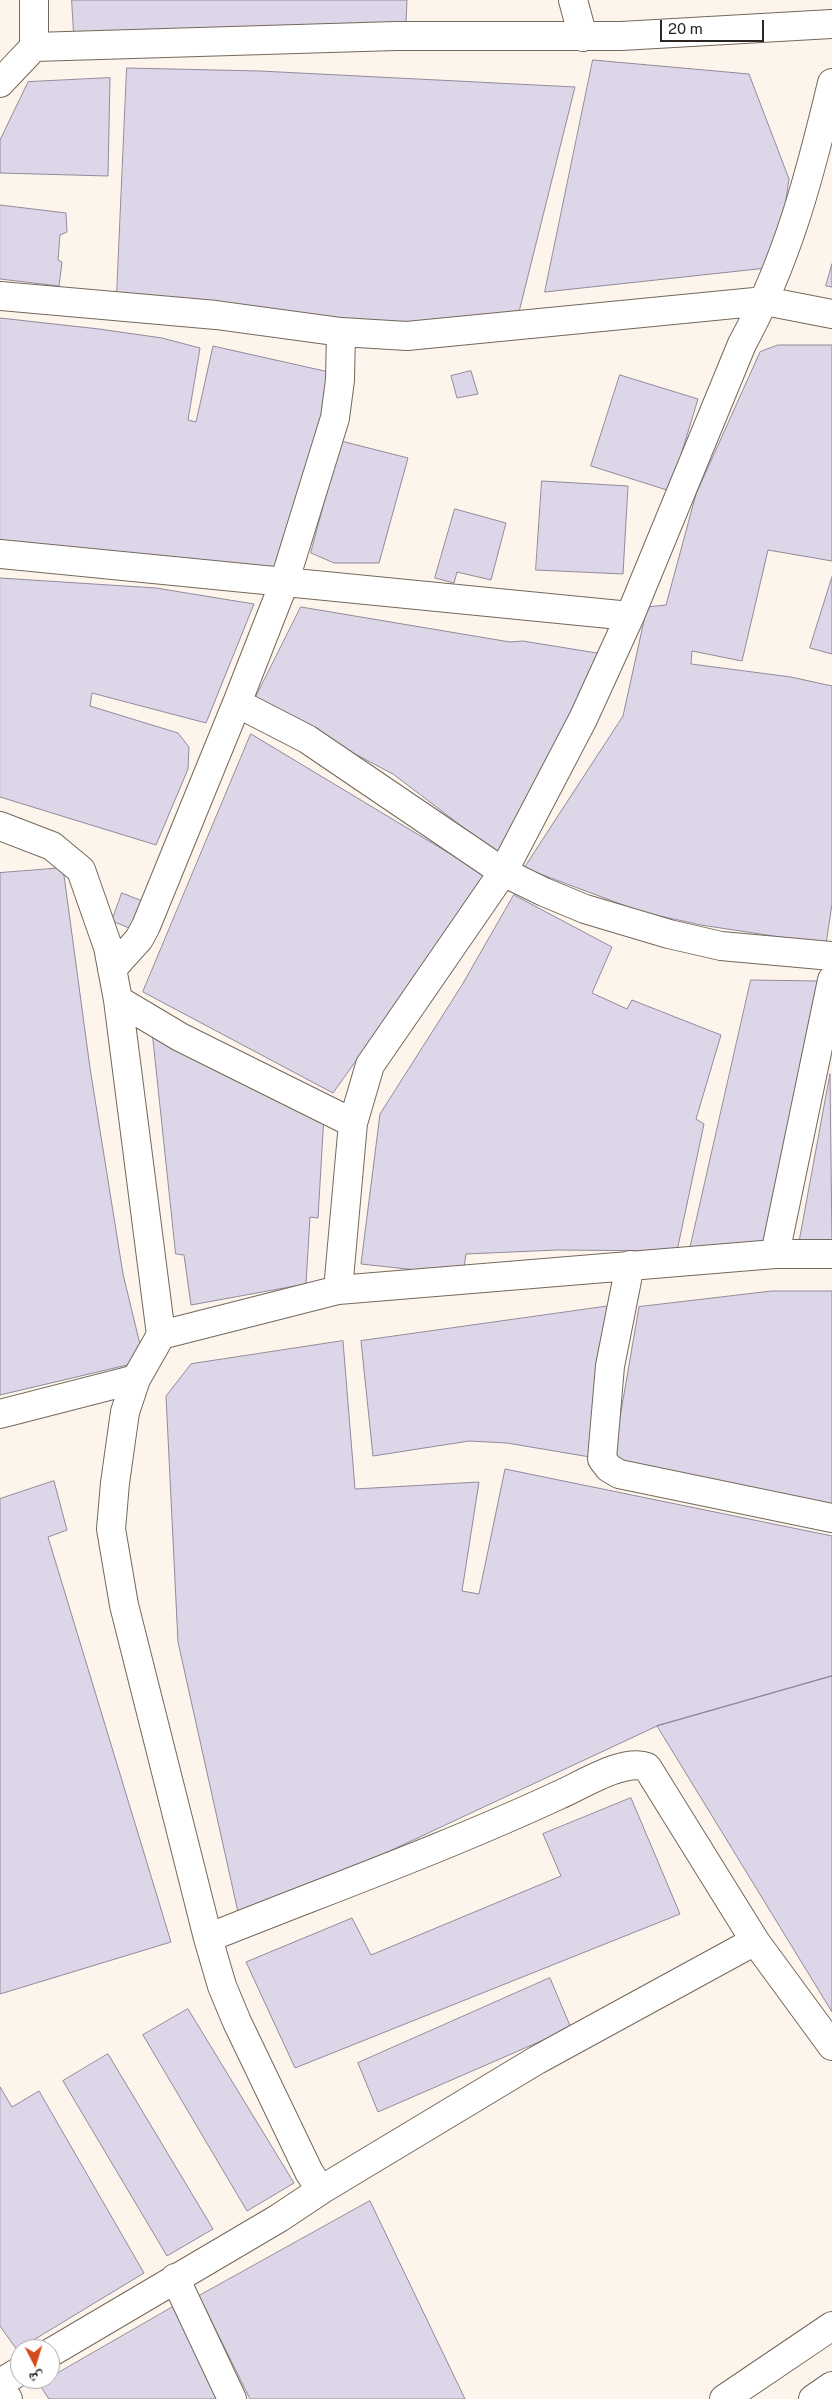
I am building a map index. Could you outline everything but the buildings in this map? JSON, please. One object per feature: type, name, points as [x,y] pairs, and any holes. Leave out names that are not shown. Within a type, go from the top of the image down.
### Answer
[{"type":"street","points":[[0,83],[34,47],[34,0]]},
{"type":"street","points":[[573,0],[583,37]]},
{"type":"street","points":[[34,47],[396,36],[583,37],[832,24]]},
{"type":"street","points":[[338,1290],[353,1123],[370,1065],[503,872],[602,681],[742,344],[765,301],[800,208],[832,83]]},
{"type":"street","points":[[0,296],[216,315],[341,332],[407,336],[765,301],[832,314]]},
{"type":"street","points":[[112,969],[139,938],[146,926],[284,583],[335,418],[340,380],[341,332]]},
{"type":"street","points":[[0,554],[630,616]]},
{"type":"street","points":[[237,703],[307,739],[503,872],[585,909],[669,934],[721,946],[832,956]]},
{"type":"street","points":[[0,826],[52,846],[81,870],[108,947],[118,1000],[161,1335],[136,1380],[125,1412],[115,1483],[111,1529],[124,1605],[208,1938],[222,1986],[237,2022],[305,2164],[321,2190]]},
{"type":"street","points":[[775,1254],[832,980]]},
{"type":"street","points":[[118,1000],[180,1037],[353,1123]]},
{"type":"street","points":[[161,1335],[338,1290],[775,1254],[832,1254]]},
{"type":"street","points":[[630,1265],[610,1366],[602,1459],[609,1468],[618,1474],[832,1518]]},
{"type":"street","points":[[0,1414],[136,1380]]},
{"type":"street","points":[[208,1938],[524,1812],[615,1770],[638,1764],[647,1767],[755,1941],[832,2046]]},
{"type":"street","points":[[60,2347],[279,2218],[321,2190],[536,2060],[755,1941]]},
{"type":"street","points":[[175,2278],[232,2399]]},
{"type":"street","points":[[724,2399],[832,2326]]},
{"type":"street","points":[[0,2385],[8,2399]]},
{"type":"street","points":[[813,2399],[832,2386]]}]
